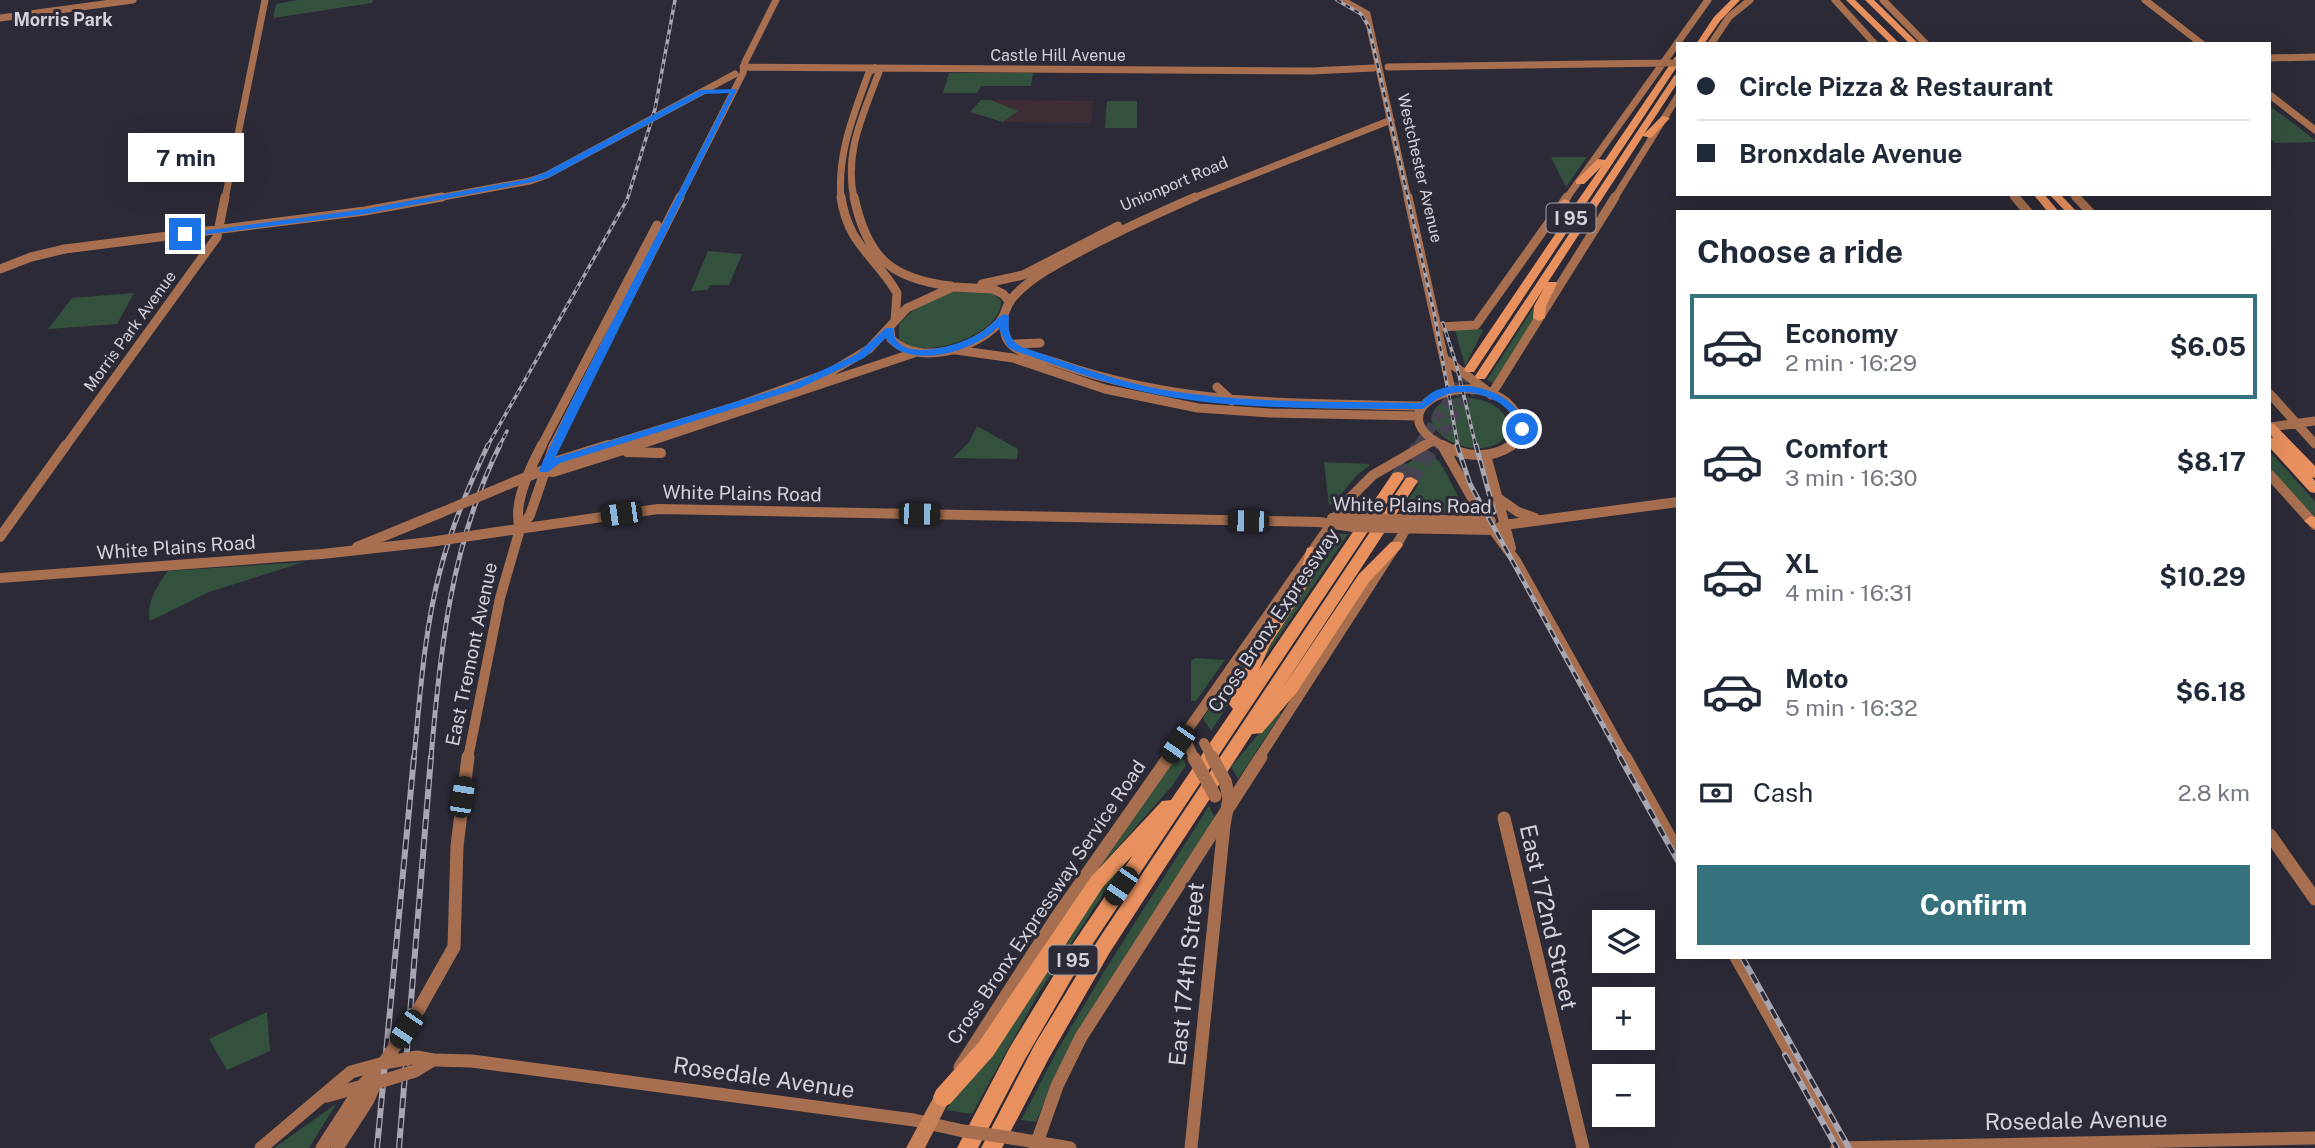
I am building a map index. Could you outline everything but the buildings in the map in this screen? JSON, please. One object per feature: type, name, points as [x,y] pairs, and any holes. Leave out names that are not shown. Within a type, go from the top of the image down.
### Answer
[{"type":"highway","points":[[1690,42],[1721,0]]},
{"type":"highway","points":[[1701,42],[1721,13],[1738,0]]},
{"type":"highway","points":[[1848,0],[1894,42]]},
{"type":"highway","points":[[1859,0],[1903,42]]},
{"type":"highway","points":[[1869,0],[1914,42]]},
{"type":"highway","points":[[1877,0],[1914,42]]},
{"type":"highway","name":"I 95","points":[[1672,62],[1658,89],[1485,347],[1475,372],[1581,223],[1676,79]]},
{"type":"highway","points":[[1580,182],[1597,166],[1626,124],[1658,89]]},
{"type":"highway","points":[[1593,205],[1619,179],[1653,129],[1665,118]]},
{"type":"highway","points":[[2038,196],[2052,210]]},
{"type":"highway","points":[[2050,196],[2063,210]]},
{"type":"highway","points":[[2055,196],[2070,210]]},
{"type":"highway","points":[[1485,347],[1521,278],[1559,221],[1565,202]]},
{"type":"highway","points":[[1539,318],[1540,306],[1560,271],[1581,223]]},
{"type":"highway","points":[[2271,428],[2315,474]]},
{"type":"highway","points":[[2271,442],[2315,489]]},
{"type":"highway","name":"Cross Bronx Expressway","points":[[965,1140],[1053,992],[1193,780],[1405,478],[1228,758],[1096,960],[1015,1101],[1000,1145]]},
{"type":"highway","points":[[1228,758],[1288,694],[1364,578],[1396,545]]},
{"type":"highway","points":[[1224,734],[1263,643],[1306,577],[1312,552]]},
{"type":"highway","points":[[943,1097],[986,1049],[1097,882],[1193,780]]},
{"type":"main road","points":[[0,18],[132,0]]},
{"type":"main road","name":"Morris Park Avenue","points":[[0,537],[214,243],[265,0]]},
{"type":"main road","name":"East Tremont Avenue","points":[[731,90],[735,74],[743,66],[776,0]]},
{"type":"main road","name":"Westchester Avenue","points":[[1342,0],[1367,14],[1376,70],[1390,117],[1451,390]]},
{"type":"main road","points":[[1684,42],[1708,0]]},
{"type":"main road","points":[[1712,42],[1728,17],[1749,0]]},
{"type":"main road","points":[[1835,0],[1873,42]]},
{"type":"main road","points":[[1883,0],[1924,42]]},
{"type":"main road","points":[[2145,0],[2199,42]]},
{"type":"main road","points":[[2271,58],[2315,57]]},
{"type":"main road","points":[[1388,67],[1672,62]]},
{"type":"main road","points":[[1438,327],[1475,326],[1672,62]]},
{"type":"main road","name":"East Tremont Avenue","points":[[520,529],[516,517],[528,476],[633,281],[731,90],[744,73],[743,66]]},
{"type":"main road","name":"Castle Hill Avenue","points":[[743,66],[1376,70]]},
{"type":"main road","points":[[917,352],[894,343],[892,325],[897,293],[860,247],[839,191],[840,154],[869,72],[876,68],[879,72],[851,154],[850,190],[863,227],[888,263],[901,275],[923,283],[953,287],[973,286],[999,291],[1010,302],[1004,316],[1003,331],[1010,344],[1037,356],[1116,382],[1159,392],[1232,401],[1420,411]]},
{"type":"main road","points":[[0,269],[65,249],[365,211],[530,181],[547,175],[735,74]]},
{"type":"main road","points":[[703,92],[731,90]]},
{"type":"main road","points":[[2271,96],[2315,130]]},
{"type":"main road","points":[[1491,394],[1676,99]]},
{"type":"main road","name":"Unionport Road","points":[[973,286],[1023,275],[1210,183],[1390,117]]},
{"type":"main road","points":[[840,154],[851,154]]},
{"type":"main road","points":[[2014,196],[2026,210]]},
{"type":"main road","points":[[2075,196],[2088,210]]},
{"type":"main road","points":[[852,230],[863,227]]},
{"type":"main road","name":"Unionport Road","points":[[1010,302],[1050,269],[1107,235]]},
{"type":"main road","points":[[348,552],[384,534],[416,524],[544,470],[557,461],[798,390],[864,354],[916,302],[953,287]]},
{"type":"main road","name":"East Tremont Avenue","points":[[322,1148],[376,1074],[438,979],[454,947],[457,846],[468,758],[500,598],[520,529],[530,515],[544,470],[622,301]]},
{"type":"main road","points":[[953,349],[989,332],[1004,316]]},
{"type":"main road","points":[[1010,344],[1040,343]]},
{"type":"main road","points":[[544,470],[553,472],[617,452],[876,363],[917,352],[953,349],[1013,358],[1105,389],[1198,408],[1270,413],[1420,411]]},
{"type":"main road","points":[[1438,444],[1465,454],[1486,455],[1510,447],[1518,440],[1522,429],[1520,419],[1513,408],[1445,359]]},
{"type":"main road","points":[[1217,387],[1232,401]]},
{"type":"main road","points":[[1491,394],[1469,389],[1451,390],[1433,396],[1420,411],[1422,429],[1438,444],[1495,525],[1676,848]]},
{"type":"main road","points":[[2271,395],[2291,424],[2315,444]]},
{"type":"main road","points":[[2271,427],[2315,421]]},
{"type":"main road","name":"Cross Bronx Expressway Service Road","points":[[915,1148],[992,1015],[1042,938],[1334,522],[1367,480],[1402,458],[1438,444]]},
{"type":"main road","points":[[617,452],[662,453]]},
{"type":"main road","points":[[1486,455],[1498,498],[1495,525]]},
{"type":"main road","points":[[2271,476],[2314,523]]},
{"type":"main road","points":[[1498,498],[1518,512],[1541,520]]},
{"type":"main road","name":"White Plains Road","points":[[0,578],[348,552],[658,509],[1495,525],[1676,502]]},
{"type":"main road","points":[[1036,1145],[1057,1086],[1081,1037],[1396,545],[1399,523]]},
{"type":"main road","points":[[390,547],[396,537],[416,524]]},
{"type":"main road","points":[[1188,729],[1187,742],[1215,796],[1230,805]]},
{"type":"main road","name":"East 174th Street","points":[[1188,729],[1204,743],[1229,790],[1230,805],[1224,825],[1191,1148]]},
{"type":"main road","name":"East 172nd Street","points":[[1504,818],[1583,1148]]},
{"type":"main road","points":[[2271,836],[2315,899]]},
{"type":"main road","points":[[1737,959],[1844,1148]]},
{"type":"main road","name":"Rosedale Avenue","points":[[376,1074],[415,1071],[433,1060],[450,1059],[868,1114],[928,1124],[965,1140],[1000,1145],[1070,1148]]},
{"type":"main road","points":[[261,1148],[351,1072],[376,1074]]},
{"type":"main road","points":[[318,1100],[376,1074]]},
{"type":"main road","name":"East Tremont Avenue","points":[[337,1148],[368,1100],[376,1074]]},
{"type":"main road","name":"Rosedale Avenue","points":[[1838,1148],[2315,1138]]},
{"type":"shaded area","points":[[981,100],[1094,101],[1091,123],[1003,122],[970,112]]},
{"type":"green space","points":[[298,0],[373,0],[372,3],[273,18],[276,4]]},
{"type":"green space","points":[[949,73],[1033,73],[1031,86],[981,86],[977,93],[943,93]]},
{"type":"green space","points":[[981,100],[990,100],[1018,111],[1003,122],[970,112]]},
{"type":"green space","points":[[1107,101],[1137,101],[1137,128],[1105,128]]},
{"type":"green space","points":[[2271,107],[2315,140],[2315,142],[2275,143],[2271,140]]},
{"type":"green space","points":[[1551,157],[1587,157],[1566,187]]},
{"type":"green space","points":[[708,251],[742,254],[729,285],[710,285],[708,290],[691,291]]},
{"type":"green space","points":[[974,289],[994,294],[1001,301],[998,313],[989,325],[959,342],[941,346],[910,346],[899,339],[899,325],[923,304],[953,292]]},
{"type":"green space","points":[[134,293],[117,324],[48,329],[72,298]]},
{"type":"green space","points":[[1537,302],[1533,322],[1493,383],[1487,380]]},
{"type":"green space","points":[[1455,330],[1483,330],[1465,366]]},
{"type":"green space","points":[[1465,397],[1487,402],[1504,414],[1509,428],[1503,439],[1482,448],[1469,447],[1445,438],[1436,429],[1431,419],[1435,409],[1448,400]]},
{"type":"green space","points":[[977,426],[1018,449],[1017,459],[953,458],[969,442]]},
{"type":"green space","points":[[1428,452],[1440,462],[1467,513],[1407,512],[1410,506],[1405,504],[1419,484],[1390,473]]},
{"type":"green space","points":[[2271,453],[2315,501],[2315,517],[2271,471]]},
{"type":"green space","points":[[1324,462],[1369,464],[1369,466],[1329,505]]},
{"type":"green space","points":[[1332,534],[1348,534],[1259,666],[1313,574]]},
{"type":"green space","points":[[304,562],[209,592],[150,621],[151,601],[168,571]]},
{"type":"green space","points":[[1265,628],[1231,700],[1211,731],[1203,718]]},
{"type":"green space","points":[[1195,658],[1225,660],[1196,701],[1191,701],[1191,661]]},
{"type":"green space","points":[[1277,712],[1281,714],[1238,779],[1231,767]]},
{"type":"green space","points":[[1179,752],[1186,765],[1172,786],[1096,872]]},
{"type":"green space","points":[[1209,806],[1215,818],[1051,1086],[1036,1122],[1021,1120],[1057,1051],[1105,970]]},
{"type":"green space","points":[[1126,859],[1040,991],[972,1114],[946,1110],[1102,885]]},
{"type":"green space","points":[[267,1012],[270,1051],[227,1070],[209,1039]]},
{"type":"green space","points":[[336,1104],[309,1148],[274,1148]]},
{"type":"tunnel","points":[[1418,447],[1470,369]]},
{"type":"tunnel","points":[[1434,447],[1478,380]]},
{"type":"tunnel","points":[[1398,476],[1419,445]]},
{"type":"tunnel","points":[[1411,481],[1435,445]]},
{"type":"railway","points":[[487,446],[627,200],[655,109],[675,0]]},
{"type":"railway","points":[[1337,0],[1361,14],[1369,27],[1435,317],[1458,447]]},
{"type":"railway","points":[[1443,323],[1457,367],[1476,447]]},
{"type":"railway","points":[[500,445],[507,431]]},
{"type":"railway","points":[[431,758],[450,598],[470,520],[500,445]]},
{"type":"railway","points":[[1457,445],[1470,484],[1621,758]]},
{"type":"railway","points":[[1476,445],[1494,512]]},
{"type":"railway","points":[[414,758],[423,664],[444,555],[467,491],[487,446]]},
{"type":"railway","points":[[377,1148],[414,757]]},
{"type":"railway","points":[[399,1148],[431,757]]},
{"type":"railway","points":[[1620,757],[1676,857]]},
{"type":"railway","points":[[1743,959],[1849,1148]]},
{"type":"railway","points":[[1785,1055],[1837,1148]]},
{"type":"district","name":"Morris Park","points":[[63,19]]},
{"type":"route","points":[[185,234],[365,211],[530,181],[547,175],[703,92],[734,90],[554,444],[544,470],[557,461],[796,386],[845,365],[869,349],[890,330],[894,343],[906,350],[935,352],[974,341],[989,332],[1004,316],[1003,331],[1006,339],[1018,349],[1106,379],[1159,392],[1257,403],[1422,406],[1426,400],[1440,392],[1469,389],[1490,394],[1507,403],[1520,417],[1522,429]]}]
